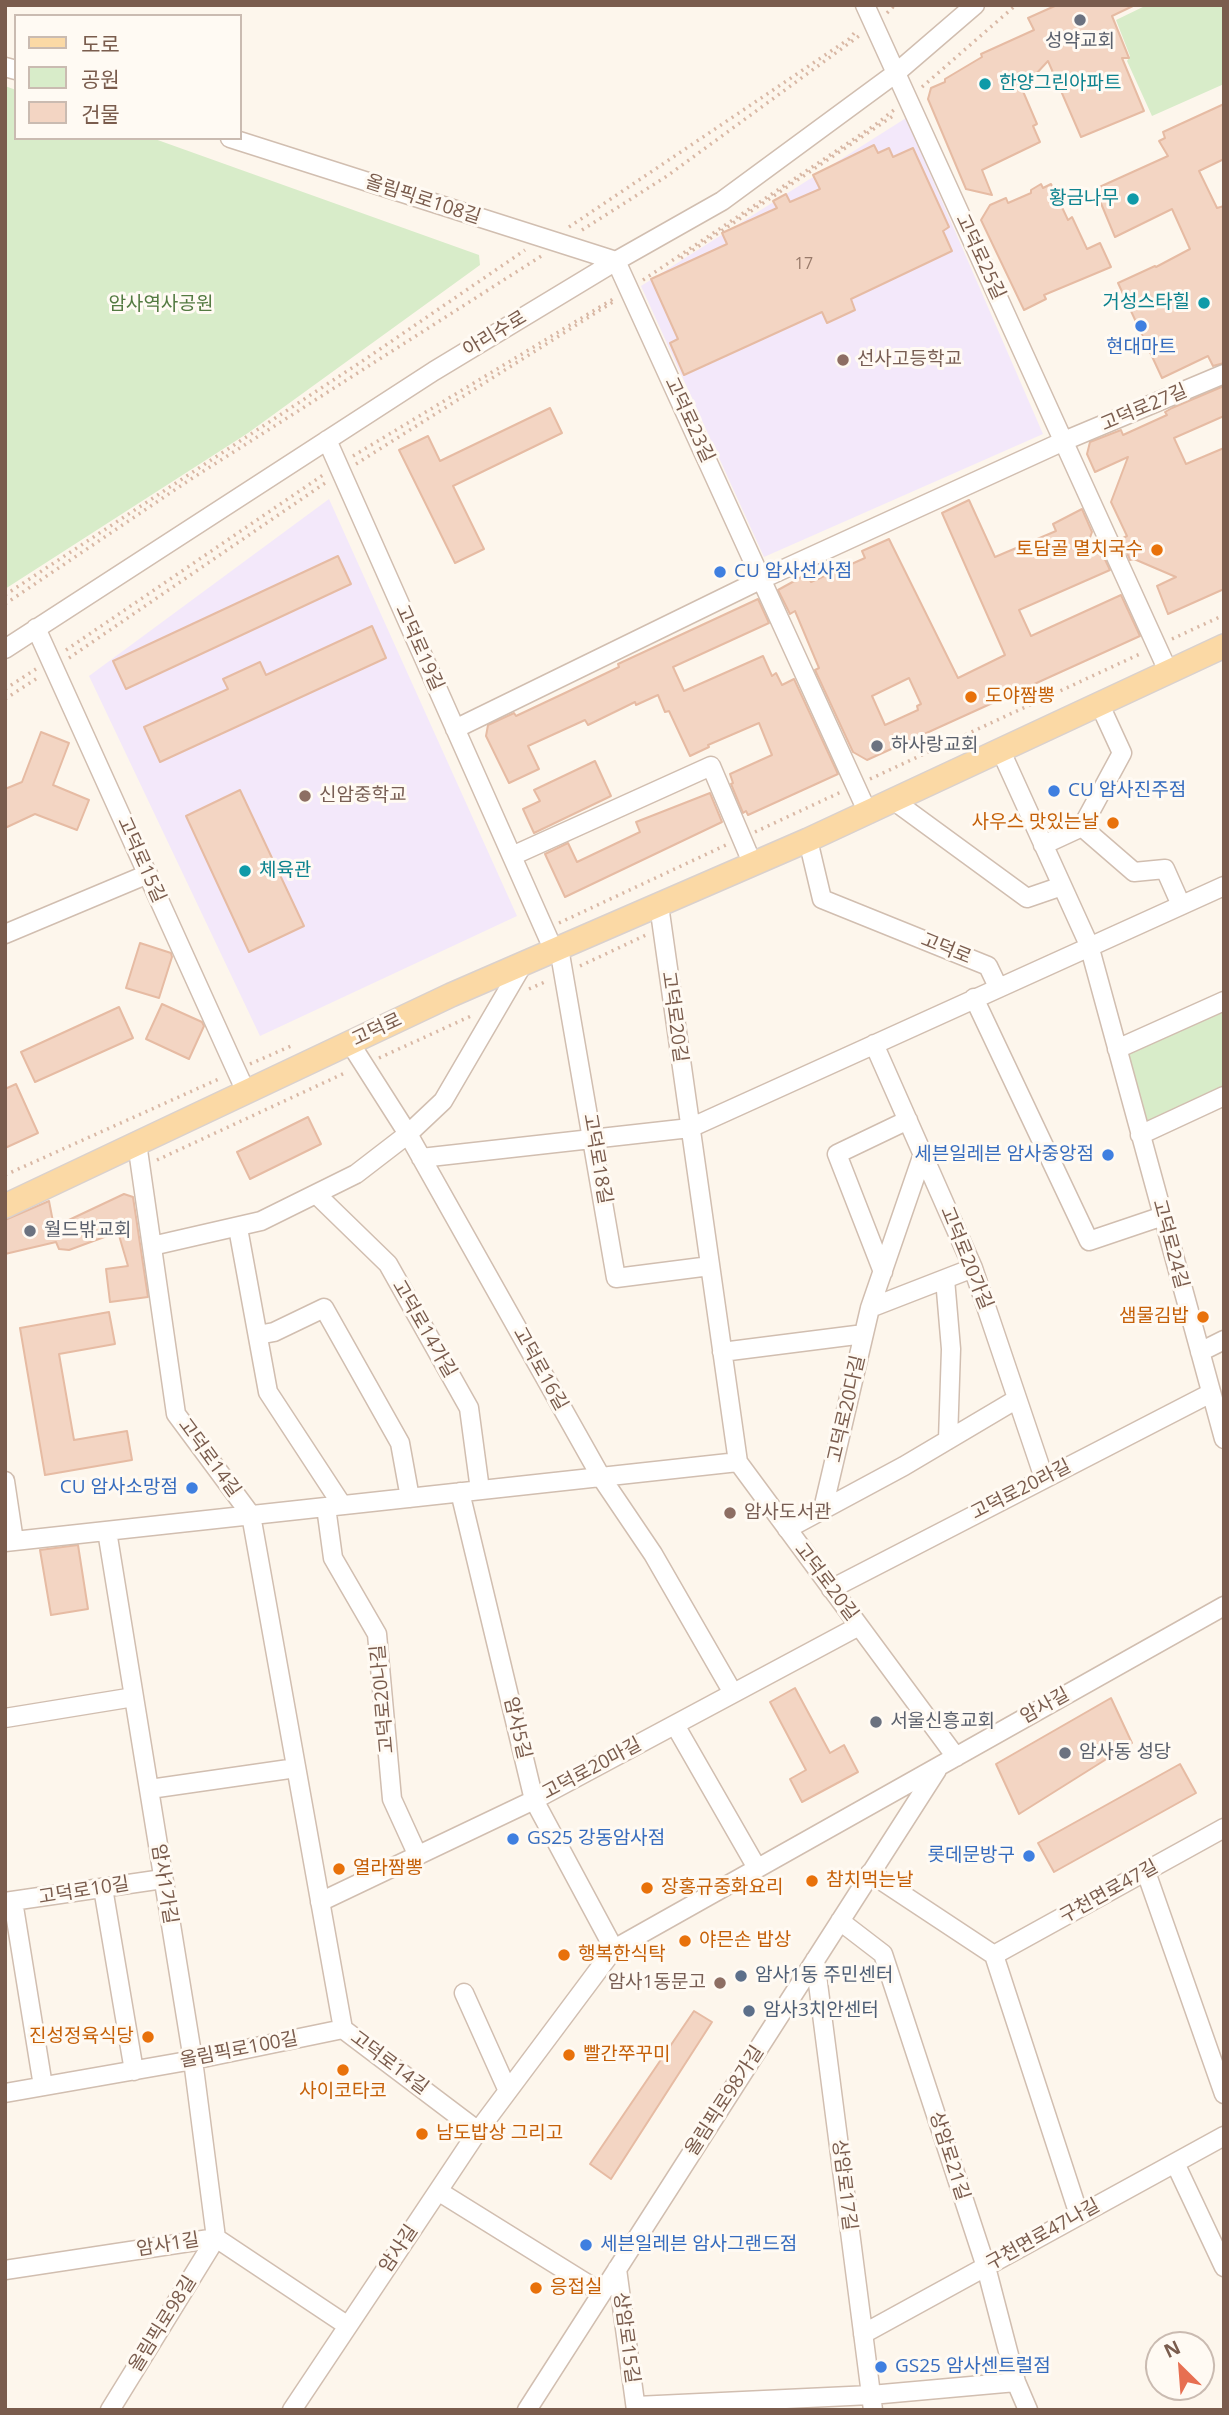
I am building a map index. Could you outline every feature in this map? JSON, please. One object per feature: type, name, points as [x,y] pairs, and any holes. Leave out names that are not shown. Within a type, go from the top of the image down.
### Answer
[{"type":"main road","name":"고덕로","points":[[5,1206],[523,964],[557,949],[660,917],[752,864],[1224,646]]},
{"type":"street","name":"아리수로","points":[[5,649],[434,371],[616,261],[722,201],[896,73],[975,5]]},
{"type":"street","name":"고덕로25길","points":[[869,15],[1168,671]]},
{"type":"street","name":"올림픽로108길","points":[[236,140],[616,261]]},
{"type":"street","name":"고덕로23길","points":[[616,261],[867,811]]},
{"type":"street","name":"고덕로27길","points":[[1064,441],[1224,374]]},
{"type":"street","name":"고덕로19길","points":[[327,440],[544,929],[557,949]]},
{"type":"street","points":[[455,729],[762,579],[1064,441]]},
{"type":"street","name":"고덕로15길","points":[[36,628],[246,1092]]},
{"type":"street","points":[[1043,845],[1082,827],[1122,753],[1099,704]]},
{"type":"street","name":"고덕로24길","points":[[1000,749],[1088,946],[1224,1439]]},
{"type":"street","points":[[512,856],[711,766],[752,864]]},
{"type":"street","points":[[893,800],[1027,898],[1062,886]]},
{"type":"street","points":[[1082,827],[1134,872],[1165,869],[1181,905]]},
{"type":"street","name":"고덕로","points":[[808,840],[822,899],[988,967],[998,987]]},
{"type":"street","points":[[5,934],[148,874]]},
{"type":"street","points":[[421,1158],[690,1128],[1224,886]]},
{"type":"street","name":"고덕로20길","points":[[660,917],[738,1462],[956,1757]]},
{"type":"street","name":"고덕로18길","points":[[557,949],[564,973],[594,1139],[616,1278],[710,1266]]},
{"type":"street","points":[[152,1246],[261,1221],[356,1174],[408,1134],[443,1101],[523,964]]},
{"type":"street","points":[[974,998],[1089,1241],[1163,1216]]},
{"type":"street","points":[[1117,1049],[1224,1001]]},
{"type":"street","name":"고덕로16길","points":[[350,1043],[408,1134],[601,1477],[653,1554],[733,1693]]},
{"type":"street","name":"고덕로20가길","points":[[874,1044],[973,1268],[1044,1478]]},
{"type":"street","points":[[1140,1135],[1224,1096]]},
{"type":"street","points":[[883,1272],[837,1153],[908,1121]]},
{"type":"street","name":"고덕로14길","points":[[137,1143],[177,1414],[251,1515],[343,2029],[478,2131]]},
{"type":"street","name":"고덕로20다길","points":[[823,1510],[870,1308],[923,1154]]},
{"type":"street","name":"고덕로14가길","points":[[316,1194],[388,1265],[470,1408],[480,1490]]},
{"type":"street","points":[[238,1228],[268,1392],[334,1506]]},
{"type":"street","points":[[870,1308],[973,1268]]},
{"type":"street","points":[[945,1279],[951,1349],[948,1440]]},
{"type":"street","points":[[258,1335],[274,1332],[324,1308],[400,1443],[410,1498]]},
{"type":"street","points":[[722,1352],[864,1334]]},
{"type":"street","points":[[1200,1352],[1224,1340]]},
{"type":"street","name":"고덕로20라길","points":[[831,1589],[1211,1392]]},
{"type":"street","name":"고덕로20다길","points":[[787,1529],[904,1466],[1017,1399]]},
{"type":"street","points":[[5,1481],[10,1541],[738,1462]]},
{"type":"street","name":"암사5길","points":[[460,1492],[534,1800],[614,1949]]},
{"type":"street","name":"고덕로20나길","points":[[334,1506],[333,1558],[377,1634],[392,1799],[418,1856]]},
{"type":"street","name":"암사1가길","points":[[107,1531],[193,2060],[216,2238]]},
{"type":"street","name":"암사길","points":[[292,2410],[478,2131],[614,1949],[1224,1606]]},
{"type":"street","name":"고덕로20마길","points":[[320,1902],[534,1800],[859,1626]]},
{"type":"street","points":[[5,1718],[134,1697]]},
{"type":"street","points":[[675,1725],[757,1868]]},
{"type":"street","name":"올림픽로98가길","points":[[527,2410],[939,1766]]},
{"type":"street","points":[[149,1789],[296,1768]]},
{"type":"street","name":"구천면로47길","points":[[994,1955],[1224,1828]]},
{"type":"street","points":[[1146,1872],[1224,2094]]},
{"type":"street","points":[[870,1873],[994,1955],[1079,2216]]},
{"type":"street","name":"고덕로10길","points":[[9,1902],[163,1879]]},
{"type":"street","points":[[103,1888],[134,2071]]},
{"type":"street","points":[[9,1902],[43,2087]]},
{"type":"street","name":"상암로21길","points":[[840,1921],[883,1954],[986,2267],[1016,2382],[1028,2410]]},
{"type":"street","name":"상암로17길","points":[[815,1960],[872,2403]]},
{"type":"street","points":[[464,1993],[508,2091]]},
{"type":"street","name":"올림픽로100길","points":[[5,2093],[193,2060],[343,2029]]},
{"type":"street","name":"구천면로47나길","points":[[863,2334],[1224,2136]]},
{"type":"street","points":[[1175,2163],[1224,2267]]},
{"type":"street","points":[[438,2191],[602,2293]]},
{"type":"street","name":"암사1길","points":[[5,2270],[216,2238],[348,2326]]},
{"type":"street","name":"올림픽로98길","points":[[110,2410],[216,2238]]},
{"type":"street","name":"상암로15길","points":[[617,2269],[636,2408],[872,2403],[1016,2382]]},
{"type":"path","points":[[5,604],[188,481],[667,176],[869,15],[895,5]]},
{"type":"path","points":[[5,699],[52,664],[340,469],[630,290],[875,125],[909,101],[1016,5]]},
{"type":"path","points":[[5,596],[544,238],[570,227],[849,39],[869,15]]},
{"type":"path","points":[[5,689],[52,664],[340,469],[630,290]]},
{"type":"path","points":[[544,929],[1224,615]]},
{"type":"path","points":[[141,1167],[564,973],[660,917]]},
{"type":"path","points":[[5,1175],[300,1042]]},
{"type":"shaded area","name":"선사고등학교","points":[[906,118],[1043,434],[764,557],[641,286]]},
{"type":"shaded area","name":"신암중학교","points":[[329,499],[517,916],[260,1036],[89,676]]},
{"type":"green space","points":[[1147,5],[1224,5],[1224,84],[1152,116],[1127,61],[1130,56],[1116,20]]},
{"type":"green space","name":"암사역사공원","points":[[5,86],[14,89],[14,140],[158,140],[479,255],[480,265],[248,433],[5,589]]},
{"type":"green space","points":[[1224,1011],[1224,1089],[1143,1125],[1125,1054]]},
{"type":"building","points":[[1057,5],[1135,5],[1112,16],[1129,58],[1122,58],[1144,111],[1081,137],[1048,61],[1022,89],[1037,124],[1033,126],[1040,142],[982,170],[992,195],[966,189],[928,99],[931,88],[945,82],[945,79],[982,57],[981,54],[1034,30],[1028,18]]},
{"type":"building","points":[[1224,104],[1224,159],[1199,171],[1217,208],[1224,206],[1224,363],[1213,366],[1208,356],[1162,378],[1118,283],[1190,249],[1172,209],[1115,237],[1095,189],[1168,156],[1159,141],[1165,138],[1163,132]]},
{"type":"building","name":"선사고등학교","points":[[874,145],[878,153],[889,148],[893,157],[913,148],[949,227],[943,231],[952,251],[851,299],[855,310],[827,323],[822,312],[684,375],[670,343],[678,339],[651,279],[727,244],[722,233],[777,208],[773,201],[786,194],[790,202],[820,189],[813,175]]},
{"type":"building","points":[[1041,184],[1043,188],[1051,184],[1068,220],[1072,217],[1087,249],[1100,243],[1111,267],[1044,295],[1046,299],[1024,310],[981,220],[990,205],[1006,198],[1008,203],[1031,193],[1031,190]]},
{"type":"building","points":[[1224,386],[1224,416],[1174,438],[1186,464],[1224,448],[1224,589],[1168,614],[1157,586],[1176,577],[1134,559],[1130,560],[1121,539],[1127,536],[1111,502],[1128,457],[1095,472],[1087,454],[1090,442],[1121,430],[1123,435],[1167,415],[1165,412],[1172,408]]},
{"type":"building","points":[[550,408],[562,433],[453,486],[484,549],[455,563],[399,450],[428,436],[440,461]]},
{"type":"building","points":[[969,500],[995,557],[1056,531],[1053,524],[1082,509],[1092,532],[1083,557],[1100,549],[1110,570],[1019,610],[1031,636],[1121,595],[1140,636],[867,760],[853,752],[815,670],[819,668],[795,611],[790,614],[778,590],[807,574],[811,582],[865,558],[862,551],[889,539],[958,678],[1005,655],[942,513]],"holes":[[[909,678],[921,704],[917,706],[918,710],[885,725],[872,696]]]},
{"type":"building","points":[[338,556],[351,584],[126,689],[113,661]]},
{"type":"building","points":[[758,599],[769,623],[673,667],[684,691],[763,656],[772,676],[776,673],[782,685],[794,679],[838,774],[748,815],[746,811],[743,813],[731,784],[730,774],[772,755],[759,723],[708,745],[709,747],[690,756],[669,711],[665,712],[658,695],[636,705],[635,702],[588,725],[585,720],[528,746],[539,769],[509,783],[486,736],[488,725],[514,713],[516,716],[619,667],[618,664]]},
{"type":"building","points":[[372,626],[386,658],[160,762],[144,727],[228,689],[223,679],[260,662],[266,675]]},
{"type":"building","points":[[41,732],[69,743],[53,785],[89,800],[77,830],[35,814],[5,828],[5,789],[22,782]]},
{"type":"building","points":[[595,761],[611,796],[534,833],[523,809],[540,801],[534,790]]},
{"type":"building","name":"체육관","points":[[240,790],[304,926],[249,952],[186,816]]},
{"type":"building","points":[[710,793],[722,822],[565,897],[545,854],[568,843],[577,862],[640,832],[636,822]]},
{"type":"building","points":[[140,943],[171,953],[159,998],[126,988]]},
{"type":"building","points":[[162,1004],[202,1022],[204,1026],[189,1059],[146,1039]]},
{"type":"building","points":[[119,1007],[133,1038],[35,1082],[21,1052]]},
{"type":"building","points":[[16,1084],[38,1133],[5,1148],[5,1089]]},
{"type":"building","points":[[308,1117],[321,1144],[250,1179],[237,1152]]},
{"type":"building","points":[[124,1194],[133,1197],[148,1297],[110,1302],[106,1269],[128,1266],[118,1232],[69,1250],[59,1249],[56,1242],[5,1254],[5,1220],[49,1201],[54,1227]]},
{"type":"building","points":[[109,1312],[115,1344],[59,1354],[74,1440],[127,1431],[132,1460],[45,1475],[20,1328]]},
{"type":"building","points":[[78,1545],[88,1609],[51,1615],[40,1550]]},
{"type":"building","points":[[795,1688],[830,1753],[844,1745],[858,1772],[802,1802],[790,1779],[806,1770],[770,1702]]},
{"type":"building","name":"암사동 성당","points":[[1111,1698],[1132,1743],[1019,1814],[996,1764]]},
{"type":"building","points":[[1180,1764],[1196,1793],[1054,1872],[1038,1843]]},
{"type":"building","points":[[694,2011],[712,2022],[611,2179],[590,2164]]},
{"type":"place","name":"성약교회","points":[[1080,20]]},
{"type":"place","name":"한양그린아파트","points":[[985,84]]},
{"type":"place","name":"황금나무","points":[[1133,199]]},
{"type":"place","name":"거성스타힐","points":[[1204,303]]},
{"type":"place","name":"현대마트","points":[[1141,326]]},
{"type":"place","name":"선사고등학교","points":[[843,360]]},
{"type":"place","name":"토담골 멸치국수","points":[[1157,550]]},
{"type":"place","name":"CU 암사선사점","points":[[720,572]]},
{"type":"place","name":"도야짬뽕","points":[[971,697]]},
{"type":"place","name":"하사랑교회","points":[[877,746]]},
{"type":"place","name":"CU 암사진주점","points":[[1054,791]]},
{"type":"place","name":"신암중학교","points":[[305,796]]},
{"type":"place","name":"사우스 맛있는날","points":[[1113,823]]},
{"type":"place","name":"체육관","points":[[245,871]]},
{"type":"place","name":"세븐일레븐 암사중앙점","points":[[1108,1155]]},
{"type":"place","name":"월드밖교회","points":[[30,1231]]},
{"type":"place","name":"샘물김밥","points":[[1203,1317]]},
{"type":"place","name":"CU 암사소망점","points":[[192,1488]]},
{"type":"place","name":"암사도서관","points":[[730,1513]]},
{"type":"place","name":"서울신흥교회","points":[[876,1722]]},
{"type":"place","name":"암사동 성당","points":[[1065,1753]]},
{"type":"place","name":"GS25 강동암사점","points":[[513,1839]]},
{"type":"place","name":"롯데문방구","points":[[1029,1856]]},
{"type":"place","name":"열라짬뽕","points":[[339,1869]]},
{"type":"place","name":"참치먹는날","points":[[812,1881]]},
{"type":"place","name":"장홍규중화요리","points":[[647,1888]]},
{"type":"place","name":"야믄손 밥상","points":[[685,1941]]},
{"type":"place","name":"행복한식탁","points":[[564,1955]]},
{"type":"place","name":"암사1동 주민센터","points":[[741,1976]]},
{"type":"place","name":"암사1동문고","points":[[720,1983]]},
{"type":"place","name":"암사3치안센터","points":[[749,2011]]},
{"type":"place","name":"진성정육식당","points":[[148,2037]]},
{"type":"place","name":"빨간쭈꾸미","points":[[569,2055]]},
{"type":"place","name":"사이코타코","points":[[343,2070]]},
{"type":"place","name":"남도밥상 그리고","points":[[422,2134]]},
{"type":"place","name":"세븐일레븐 암사그랜드점","points":[[586,2245]]},
{"type":"place","name":"응접실","points":[[536,2288]]},
{"type":"place","name":"GS25 암사센트럴점","points":[[881,2367]]}]
